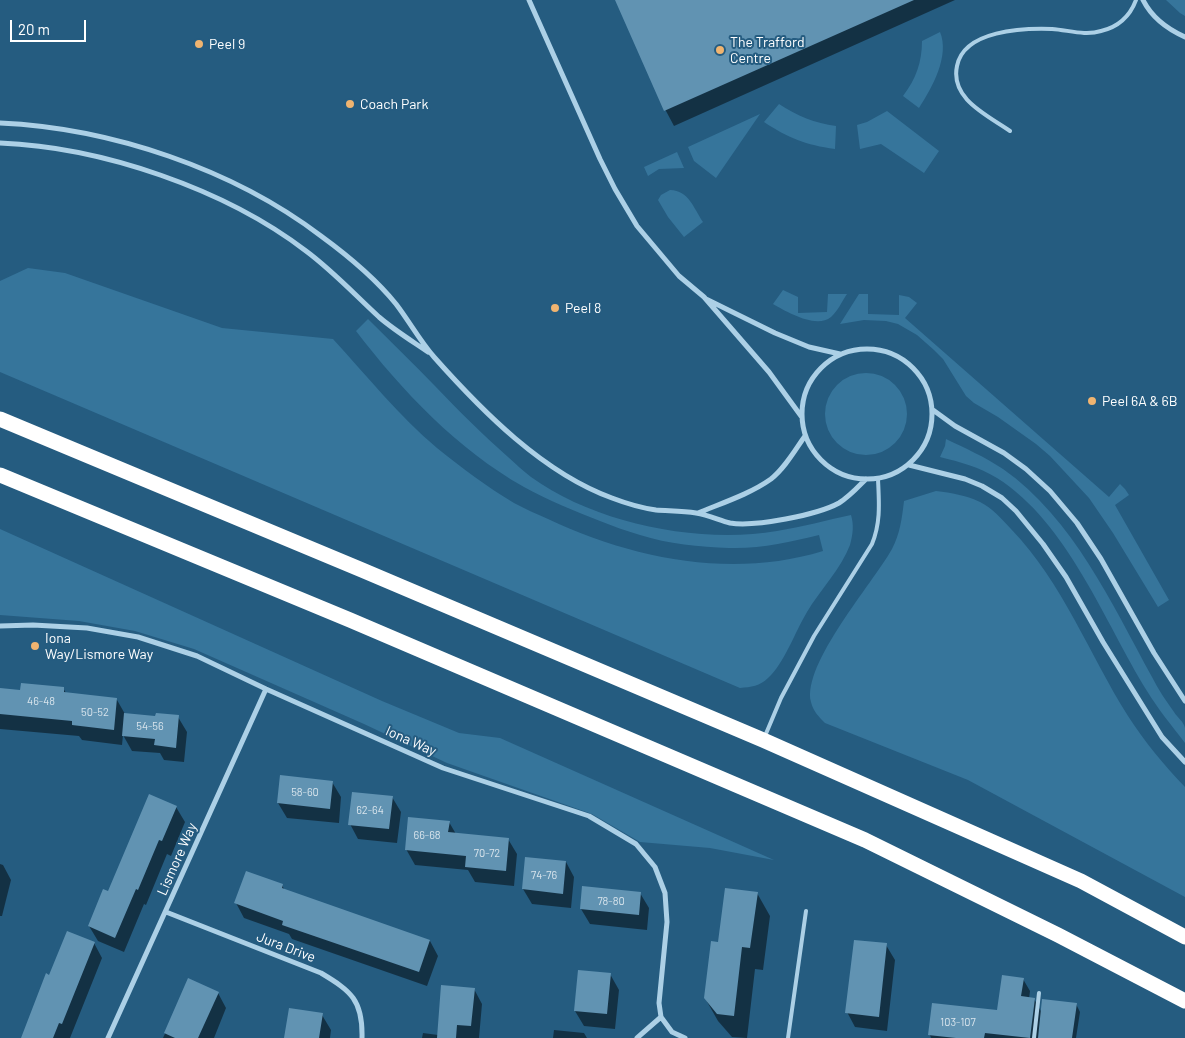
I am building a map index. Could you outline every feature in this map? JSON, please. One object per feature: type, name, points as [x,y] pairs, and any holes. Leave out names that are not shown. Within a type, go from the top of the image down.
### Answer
[{"type":"highway","points":[[0,419],[763,740],[1081,880],[1185,937]]},
{"type":"highway","points":[[0,475],[350,620],[865,840],[1058,935],[1185,1001]]},
{"type":"street","points":[[529,0],[600,159],[637,226],[679,276],[704,297],[769,372],[801,416]]},
{"type":"street","points":[[1144,0],[1148,9],[1164,26],[1185,37]]},
{"type":"street","points":[[0,123],[48,127],[88,134],[168,156],[247,188],[320,234],[354,262],[395,302],[433,356],[487,412],[535,454],[570,478],[611,498],[654,509],[698,513],[732,523],[777,521],[816,512],[840,502],[866,480]]},
{"type":"street","points":[[0,143],[44,147],[85,154],[142,170],[198,189],[235,206],[273,227],[308,252],[381,318],[433,356]]},
{"type":"street","points":[[704,297],[775,333],[809,346],[840,354]]},
{"type":"street","points":[[860,348],[881,350],[901,357],[917,371],[928,389],[933,410],[931,430],[926,443],[909,464],[894,474],[878,479],[866,480],[846,476],[829,467],[814,453],[805,436],[801,416],[803,397],[811,379],[823,364],[840,354],[860,348]]},
{"type":"street","points":[[933,410],[955,426],[1004,452],[1050,491],[1077,523],[1101,559],[1154,653],[1185,701]]},
{"type":"street","points":[[698,513],[745,493],[772,478],[789,459],[805,436]]},
{"type":"street","points":[[909,464],[966,479],[982,486],[1002,498],[1016,511],[1043,544],[1066,577],[1103,642],[1162,737],[1185,762]]},
{"type":"street","name":"Iona Way","points":[[0,626],[33,625],[87,628],[138,637],[197,656],[266,689],[444,768],[589,816],[636,844],[656,867],[665,893],[667,922],[659,1003],[661,1017]]},
{"type":"street","name":"Lismore Way","points":[[108,1038],[266,689]]},
{"type":"street","name":"Jura Drive","points":[[166,912],[321,973],[338,983],[353,996],[360,1011],[362,1038]]},
{"type":"street","points":[[637,1038],[661,1017],[672,1032],[685,1038]]},
{"type":"lane","points":[[1010,131],[969,103],[959,91],[955,77],[957,64],[962,53],[974,42],[992,34],[1033,28],[1087,33],[1100,32],[1119,24],[1133,8],[1136,0]]},
{"type":"lane","points":[[763,740],[781,698],[814,636],[872,544],[878,531],[880,514],[878,479]]},
{"type":"lane","points":[[788,1038],[806,911]]},
{"type":"lane","points":[[1034,1038],[1039,993]]},
{"type":"shaded area","points":[[1166,0],[1185,0],[1185,16],[1180,13]]},
{"type":"shaded area","points":[[940,32],[943,41],[943,51],[938,72],[919,108],[903,96],[917,70],[921,56],[922,41]]},
{"type":"shaded area","points":[[779,104],[806,118],[836,126],[835,149],[798,140],[764,122]]},
{"type":"shaded area","points":[[887,111],[939,151],[924,173],[881,144],[860,149],[857,125],[867,122]]},
{"type":"shaded area","points":[[760,114],[716,178],[694,161],[688,147]]},
{"type":"shaded area","points":[[677,152],[684,168],[659,169],[648,176],[644,167]]},
{"type":"shaded area","points":[[670,190],[682,193],[703,222],[684,237],[668,217],[658,200],[661,195]]},
{"type":"shaded area","points":[[28,268],[65,273],[222,328],[333,339],[423,436],[475,477],[522,507],[580,533],[614,545],[648,554],[718,564],[754,563],[789,559],[823,551],[819,535],[775,544],[741,548],[695,546],[662,541],[615,527],[543,497],[499,472],[454,437],[412,397],[356,331],[368,319],[489,440],[522,470],[557,493],[586,507],[617,518],[649,526],[715,535],[777,531],[851,515],[853,530],[850,545],[836,571],[807,612],[774,672],[759,684],[740,688],[0,372],[0,281]]},
{"type":"shaded area","points":[[783,290],[798,297],[798,313],[827,312],[828,294],[847,294],[831,317],[818,321],[802,318],[773,304]]},
{"type":"shaded area","points":[[859,294],[868,294],[868,314],[899,315],[899,295],[909,297],[917,303],[905,318],[1109,497],[1120,484],[1129,495],[1115,505],[1169,600],[1158,607],[1113,533],[1089,498],[1050,456],[1036,444],[966,396],[943,359],[917,335],[898,324],[886,321],[864,320],[840,324]]},
{"type":"shaded area","points":[[866,373],[882,376],[895,385],[904,398],[907,414],[904,430],[895,443],[882,452],[866,455],[850,452],[837,443],[828,430],[825,414],[828,398],[837,385],[850,376]]},
{"type":"shaded area","points":[[946,439],[1003,469],[1028,489],[1070,537],[1106,592],[1159,690],[1183,724],[1185,728],[1185,743],[1147,691],[1082,575],[1044,520],[1022,497],[997,478],[976,468],[940,457]]},
{"type":"shaded area","points":[[936,491],[964,496],[984,504],[1000,518],[1029,550],[1061,596],[1128,716],[1155,753],[1185,787],[1185,897],[968,780],[825,723],[818,716],[811,702],[811,686],[817,667],[841,624],[892,549],[899,532],[904,501]]},
{"type":"shaded area","points":[[0,529],[382,701],[459,733],[500,738],[774,860],[710,848],[640,842],[592,814],[447,763],[194,649],[135,631],[79,621],[0,615]]},
{"type":"building","name":"The Trafford Centre","points":[[615,0],[914,0],[664,111]]},
{"type":"building","points":[[21,683],[64,687],[64,692],[117,698],[114,730],[72,725],[72,721],[0,714],[0,688],[20,690]]},
{"type":"building","points":[[124,713],[155,716],[156,713],[179,715],[176,748],[154,745],[155,739],[122,736]]},
{"type":"building","points":[[280,775],[333,781],[330,809],[277,803]]},
{"type":"building","points":[[352,792],[393,796],[389,829],[348,825]]},
{"type":"building","points":[[149,794],[177,806],[162,841],[159,840],[115,938],[88,926],[103,889],[108,891]]},
{"type":"building","points":[[408,817],[450,821],[448,832],[509,838],[506,871],[465,867],[466,856],[405,850]]},
{"type":"building","points":[[525,857],[566,861],[563,894],[522,889]]},
{"type":"building","points":[[246,871],[283,884],[282,888],[430,940],[419,972],[282,925],[283,921],[234,903]]},
{"type":"building","points":[[582,886],[641,892],[639,915],[580,909]]},
{"type":"building","points":[[725,888],[758,892],[750,948],[742,947],[734,1016],[717,1014],[704,998],[711,941],[718,942]]},
{"type":"building","points":[[67,931],[95,942],[62,1024],[59,1023],[53,1038],[21,1038],[46,973],[49,975]]},
{"type":"building","points":[[854,940],[887,943],[879,1017],[845,1013]]},
{"type":"building","points":[[578,970],[611,973],[607,1014],[574,1011]]},
{"type":"building","points":[[1002,975],[1024,978],[1021,996],[1035,998],[1030,1038],[985,1033],[984,1038],[928,1035],[932,1003],[997,1010]]},
{"type":"building","points":[[188,978],[219,992],[198,1038],[175,1038],[164,1033]]},
{"type":"building","points":[[441,985],[475,988],[471,1026],[457,1025],[456,1038],[437,1038]]},
{"type":"building","points":[[1042,999],[1077,1003],[1072,1038],[1038,1038]]},
{"type":"building","points":[[289,1008],[323,1013],[319,1038],[284,1038]]},
{"type":"place","name":"Peel 9","points":[[199,44]]},
{"type":"place","name":"The Trafford Centre","points":[[720,50]]},
{"type":"place","name":"Coach Park","points":[[350,104]]},
{"type":"place","name":"Peel 8","points":[[555,308]]},
{"type":"place","name":"Peel 6A & 6B","points":[[1092,401]]},
{"type":"place","name":"Iona Way/Lismore Way","points":[[35,646]]}]
